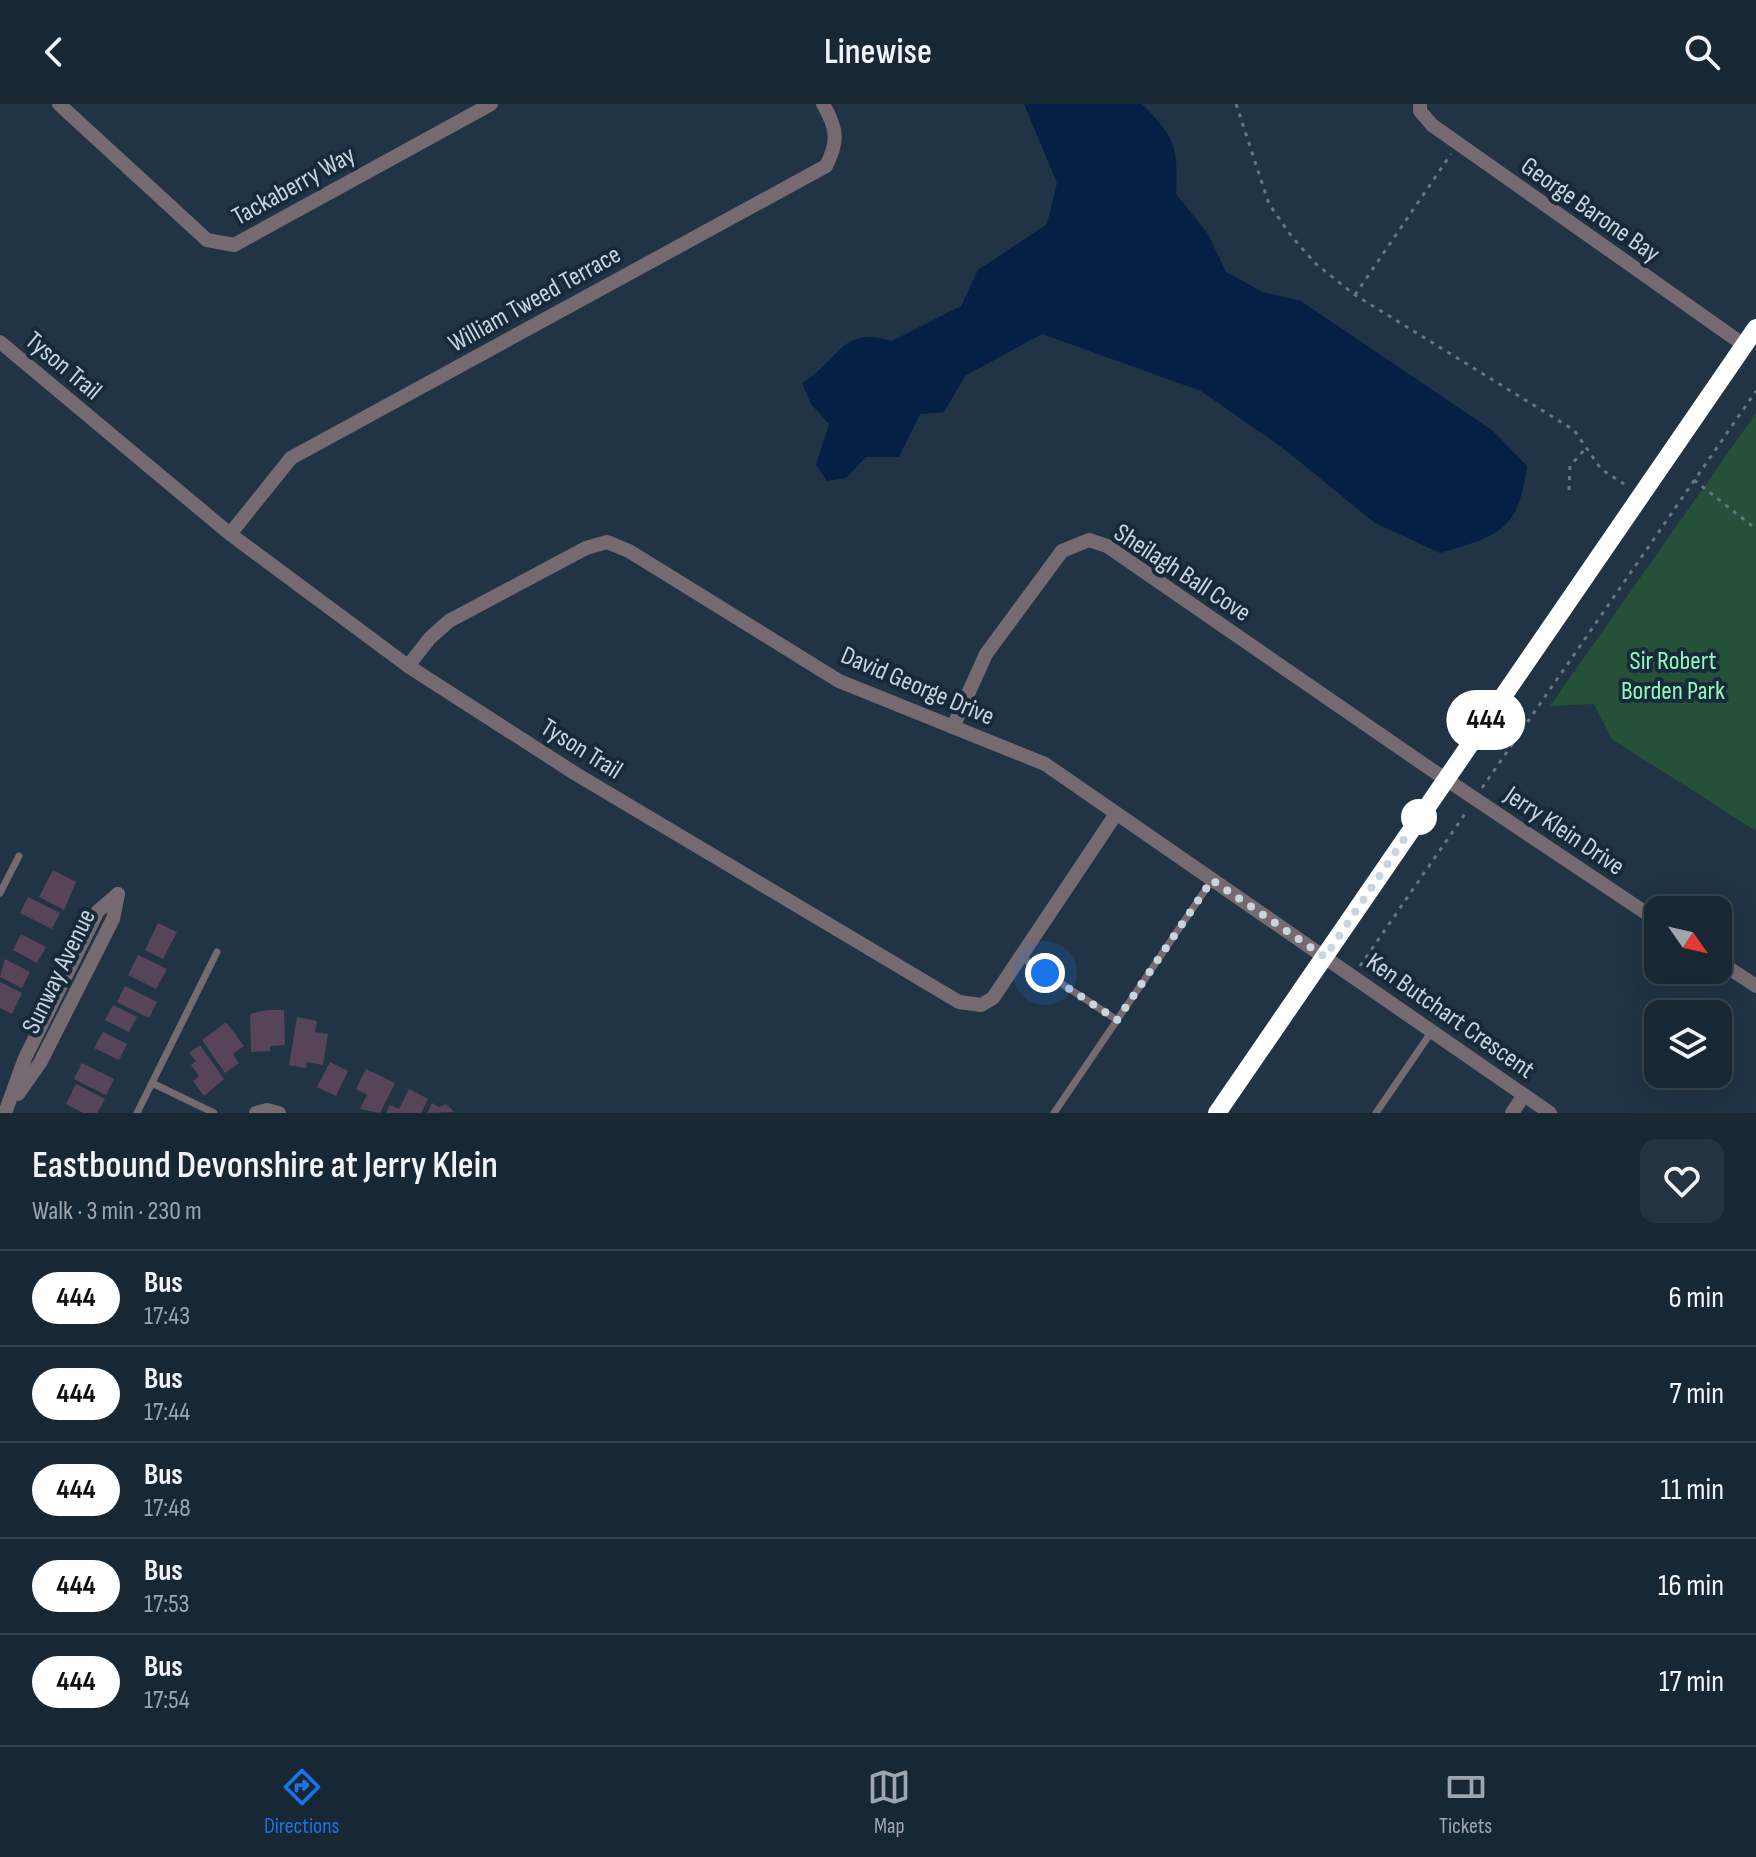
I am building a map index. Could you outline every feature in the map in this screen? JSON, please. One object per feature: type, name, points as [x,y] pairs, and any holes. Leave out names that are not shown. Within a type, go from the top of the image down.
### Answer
[{"type":"street","name":"Tackaberry Way","points":[[59,104],[207,240],[234,245],[491,104]]},
{"type":"street","name":"William Tweed Terrace","points":[[230,534],[291,458],[826,166],[836,148],[836,126],[823,104]]},
{"type":"street","name":"George Barone Bay","points":[[1420,104],[1420,111],[1432,125],[1744,345]]},
{"type":"street","points":[[1217,1113],[1756,328]]},
{"type":"street","name":"Tyson Trail","points":[[0,342],[230,534],[408,666],[576,774],[959,1002],[981,1005],[993,998],[1116,814]]},
{"type":"street","name":"Sheilagh Ball Cove","points":[[953,727],[986,654],[1062,551],[1089,540],[1107,546],[1445,779]]},
{"type":"street","name":"David George Drive","points":[[408,666],[430,638],[449,621],[586,548],[607,542],[629,551],[839,681],[1045,764],[1325,957]]},
{"type":"street","name":"Jerry Klein Drive","points":[[1445,779],[1644,912]]},
{"type":"street","name":"Sunway Avenue","points":[[118,894],[113,919],[40,1063],[5,1112],[25,1058],[98,911],[118,894]]},
{"type":"street","name":"Ken Butchart Crescent","points":[[1325,957],[1550,1113]]},
{"type":"street","points":[[1732,970],[1756,986]]},
{"type":"street","points":[[1512,1113],[1524,1095]]},
{"type":"street","points":[[256,1113],[267,1110],[279,1113]]},
{"type":"lane","points":[[0,893],[19,856]]},
{"type":"lane","points":[[1054,1113],[1212,880]]},
{"type":"lane","points":[[137,1113],[217,952]]},
{"type":"lane","points":[[1021,957],[1117,1020]]},
{"type":"lane","points":[[1376,1113],[1432,1031]]},
{"type":"lane","points":[[152,1083],[214,1113]]},
{"type":"path","points":[[1236,104],[1269,204],[1316,264],[1355,295],[1574,430],[1601,469],[1624,484]]},
{"type":"path","points":[[1355,295],[1458,144]]},
{"type":"path","points":[[1353,976],[1756,391]]},
{"type":"path","points":[[1569,490],[1570,466],[1587,447]]},
{"type":"path","points":[[1694,480],[1756,529]]},
{"type":"green space","name":"Sir Robert Borden Park","points":[[1756,413],[1756,831],[1612,739],[1594,704],[1550,706]]},
{"type":"water","points":[[1024,104],[1142,104],[1162,126],[1172,144],[1176,194],[1208,234],[1226,272],[1263,292],[1301,301],[1493,431],[1527,466],[1518,505],[1511,518],[1491,535],[1440,553],[1375,523],[1284,449],[1201,391],[1042,334],[965,376],[944,412],[920,414],[899,457],[866,457],[846,478],[827,481],[816,465],[829,424],[811,404],[802,383],[851,341],[875,337],[892,341],[961,306],[978,270],[1047,224],[1057,183]]},
{"type":"building","points":[[53,870],[76,882],[64,910],[39,897]]},
{"type":"building","points":[[28,897],[60,913],[52,929],[20,913]]},
{"type":"building","points":[[158,923],[177,932],[163,959],[145,950]]},
{"type":"building","points":[[21,934],[46,947],[37,963],[13,950]]},
{"type":"building","points":[[138,955],[167,969],[156,989],[128,975]]},
{"type":"building","points":[[5,959],[30,972],[22,988],[0,977]]},
{"type":"building","points":[[0,982],[22,993],[12,1014],[0,1008]]},
{"type":"building","points":[[125,986],[157,1002],[149,1018],[117,1002]]},
{"type":"building","points":[[113,1005],[137,1017],[129,1032],[105,1020]]},
{"type":"building","points":[[284,1010],[285,1045],[270,1046],[270,1051],[251,1052],[250,1014]]},
{"type":"building","points":[[297,1017],[317,1021],[315,1032],[328,1034],[323,1065],[307,1062],[306,1068],[289,1065]]},
{"type":"building","points":[[226,1022],[244,1046],[233,1054],[239,1063],[225,1073],[202,1040]]},
{"type":"building","points":[[103,1032],[127,1044],[119,1060],[94,1048]]},
{"type":"building","points":[[200,1045],[224,1079],[204,1096],[193,1081],[199,1076],[191,1065],[196,1061],[189,1053]]},
{"type":"building","points":[[330,1062],[348,1071],[336,1096],[317,1087]]},
{"type":"building","points":[[82,1063],[114,1079],[106,1095],[74,1079]]},
{"type":"building","points":[[366,1069],[395,1083],[380,1113],[360,1109],[367,1095],[356,1089]]},
{"type":"building","points":[[76,1084],[105,1099],[97,1113],[83,1113],[66,1104]]},
{"type":"building","points":[[409,1089],[428,1099],[421,1113],[386,1113],[390,1105],[399,1109]]},
{"type":"building","points":[[432,1103],[439,1107],[446,1104],[454,1112],[427,1113]]},
{"type":"bus line","name":"444","points":[[1217,1113],[1756,328]]},
{"type":"route","points":[[1045,973],[1117,1020],[1212,880],[1325,957],[1419,817]]}]
